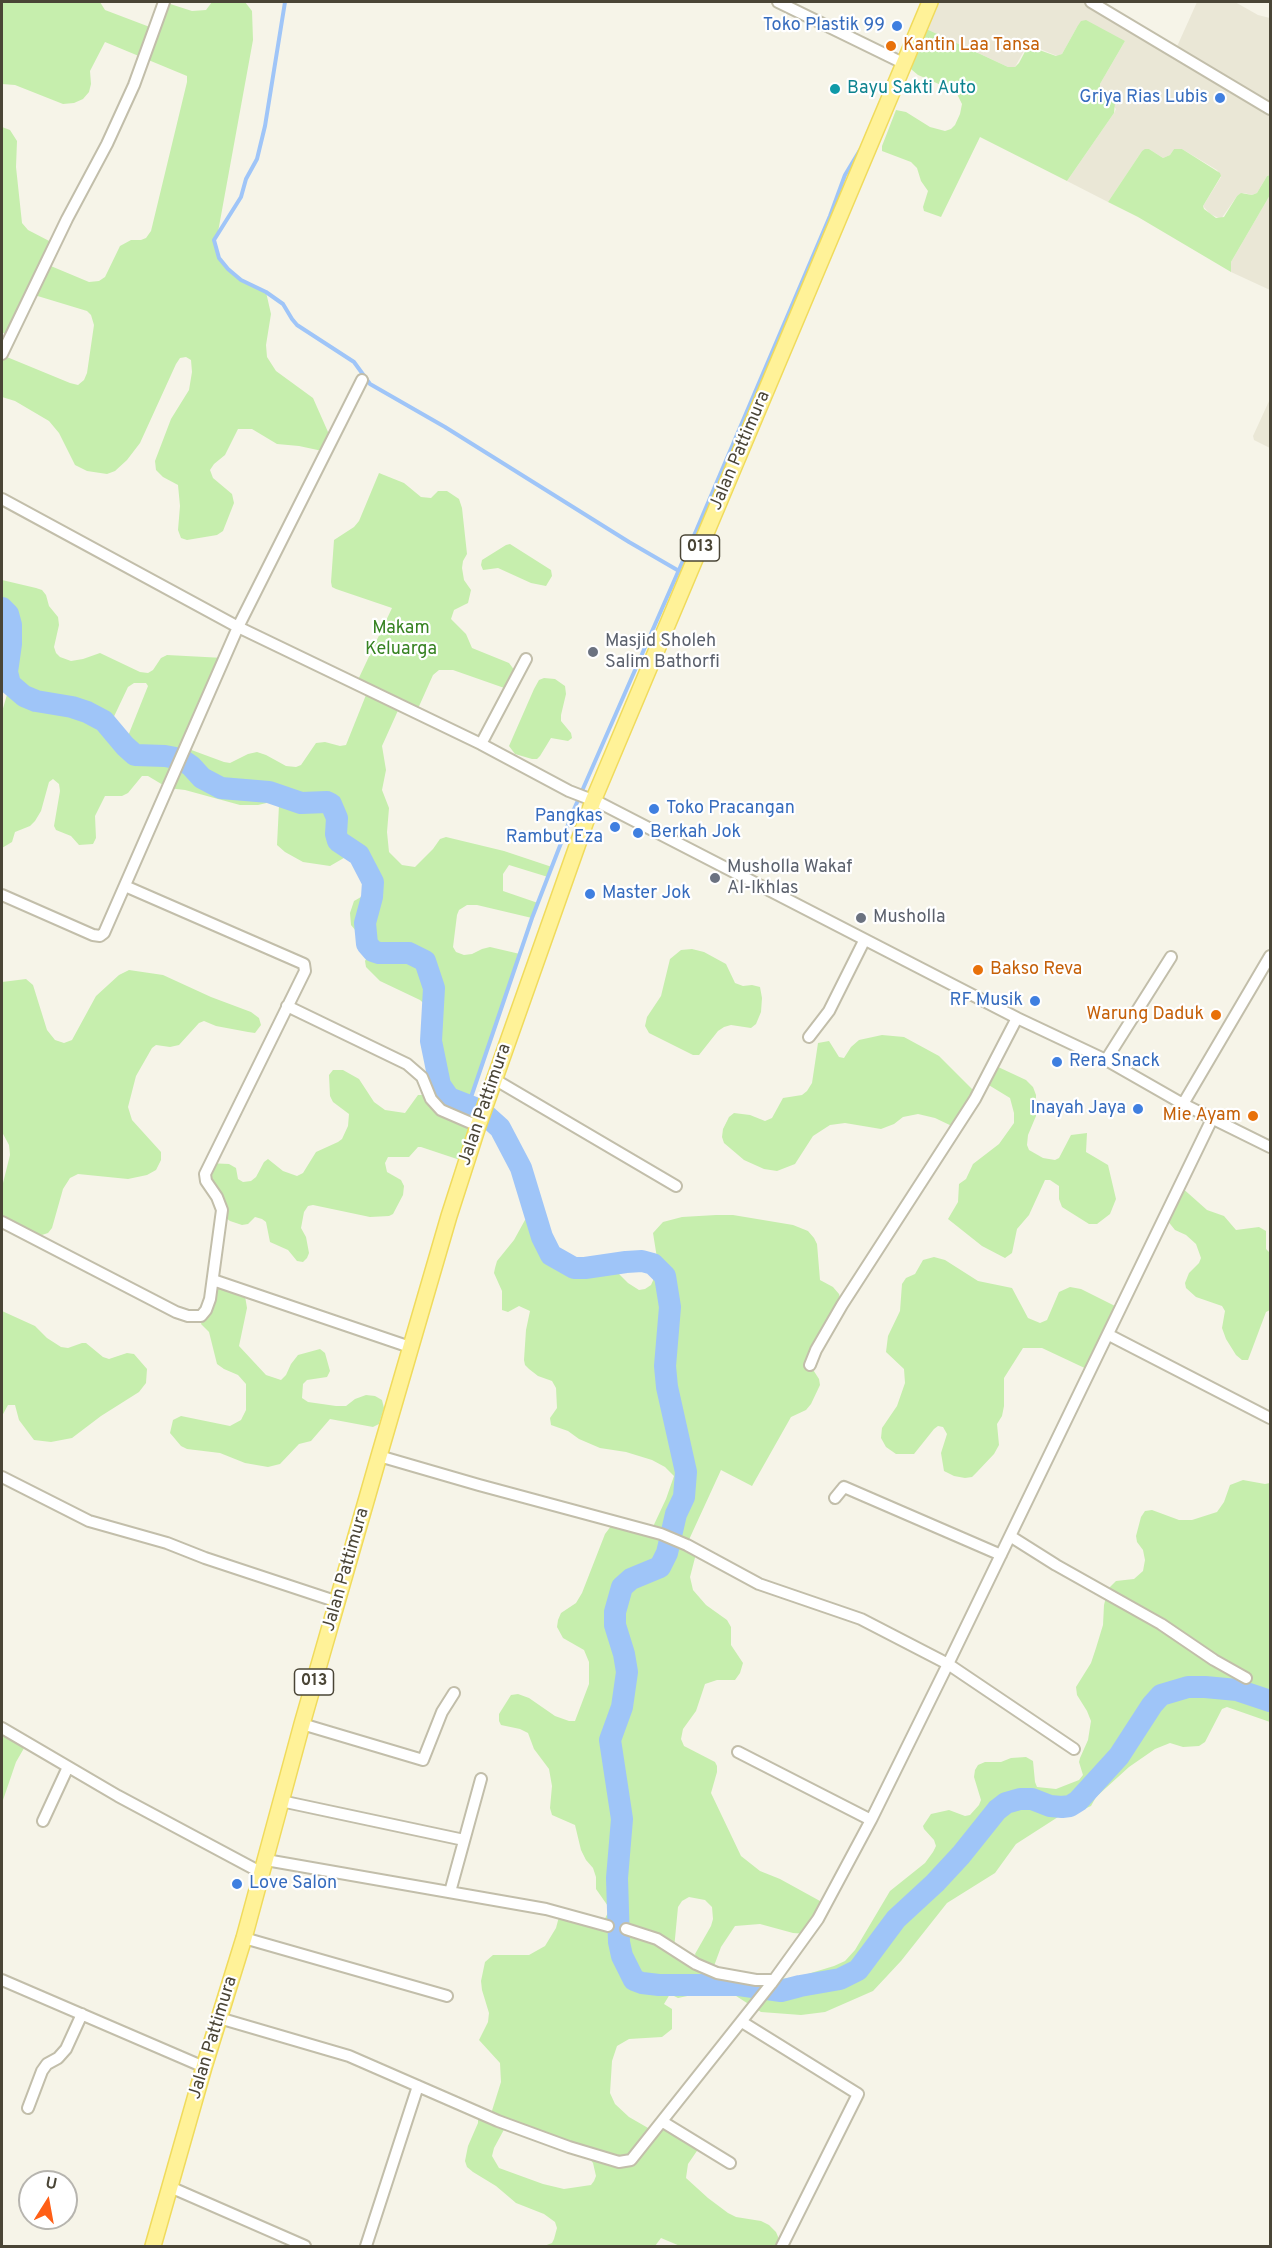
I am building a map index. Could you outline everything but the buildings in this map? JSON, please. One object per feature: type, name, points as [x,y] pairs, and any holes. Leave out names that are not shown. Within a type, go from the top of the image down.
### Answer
[{"type":"main road","name":"Jalan Pattimura","points":[[153,2247],[204,2067],[244,1938],[302,1724],[448,1216],[590,800],[930,2]]},
{"type":"street","points":[[2,354],[67,219],[107,144],[134,85],[164,2]]},
{"type":"street","points":[[778,2],[905,64]]},
{"type":"street","points":[[1091,2],[1270,109]]},
{"type":"street","points":[[2,895],[93,935],[100,936],[104,933],[238,627],[362,380]]},
{"type":"street","points":[[2,499],[238,627],[482,744],[569,791],[864,941],[1106,1060],[1183,1104],[1270,1147]]},
{"type":"street","points":[[482,744],[526,659]]},
{"type":"street","points":[[2,1222],[176,1311],[188,1316],[201,1316],[206,1310],[213,1280],[222,1210],[217,1197],[206,1181],[205,1174],[305,971],[304,964],[125,886]]},
{"type":"street","points":[[809,1037],[829,1011],[864,941]]},
{"type":"street","points":[[1183,1104],[1270,956]]},
{"type":"street","points":[[1106,1060],[1171,957]]},
{"type":"street","points":[[287,1006],[407,1064],[422,1077],[431,1099],[441,1110],[479,1123]]},
{"type":"street","points":[[810,1365],[842,1305],[975,1099],[1017,1018]]},
{"type":"street","points":[[494,1079],[676,1186]]},
{"type":"street","points":[[219,2018],[349,2056],[507,2124],[569,2147],[619,2162],[631,2160],[742,2022],[818,1919],[871,1820],[948,1664],[1212,1119]]},
{"type":"street","points":[[213,1280],[410,1347]]},
{"type":"street","points":[[1109,1335],[1270,1418]]},
{"type":"street","points":[[379,1456],[661,1534],[687,1545],[759,1584],[861,1619],[948,1664],[1074,1749]]},
{"type":"street","points":[[2,1478],[89,1521],[167,1543],[338,1602]]},
{"type":"street","points":[[835,1498],[844,1487],[1000,1555]]},
{"type":"street","points":[[1010,1536],[1056,1565],[1161,1624],[1246,1678]]},
{"type":"street","points":[[302,1724],[423,1760],[442,1712],[453,1693]]},
{"type":"street","points":[[2,1728],[118,1796],[264,1867],[450,1892],[546,1909],[608,1926]]},
{"type":"street","points":[[738,1752],[871,1820]]},
{"type":"street","points":[[43,1821],[68,1767]]},
{"type":"street","points":[[450,1892],[480,1779]]},
{"type":"street","points":[[281,1802],[464,1840]]},
{"type":"street","points":[[626,1929],[657,1939],[696,1964],[717,1973],[773,1982]]},
{"type":"street","points":[[244,1938],[447,1996]]},
{"type":"street","points":[[2,1980],[204,2067]]},
{"type":"street","points":[[28,2108],[42,2071],[66,2049],[81,2014]]},
{"type":"street","points":[[742,2022],[858,2094],[783,2247]]},
{"type":"street","points":[[366,2247],[418,2086]]},
{"type":"street","points":[[663,2121],[730,2163]]},
{"type":"street","points":[[170,2187],[305,2247]]},
{"type":"shaded area","points":[[930,2],[1091,2],[1175,51],[1197,2],[1235,2],[1258,15],[1270,18],[1270,175],[1267,176],[1257,193],[1252,195],[1244,193],[1237,196],[1221,219],[1210,214],[1203,206],[1221,177],[1217,170],[1182,149],[1174,149],[1170,155],[1163,158],[1149,149],[1142,151],[1108,202],[1067,181],[1116,109],[1103,95],[1100,84],[1125,41],[1077,27],[1062,54],[1057,56],[1033,46],[1025,49],[1015,67],[1008,67],[920,26]]},
{"type":"shaded area","points":[[1270,195],[1270,290],[1231,272],[1231,262]]},
{"type":"shaded area","points":[[1270,399],[1270,448],[1254,440],[1253,436]]},
{"type":"green space","points":[[2,2],[100,2],[105,10],[155,29],[164,2],[192,11],[206,10],[212,2],[245,2],[252,11],[253,40],[218,232],[214,240],[215,247],[219,258],[228,269],[241,280],[266,292],[271,314],[266,345],[267,357],[276,371],[313,398],[332,441],[327,452],[277,444],[252,429],[238,429],[225,455],[210,470],[213,478],[232,494],[234,503],[223,531],[217,535],[187,540],[181,538],[178,530],[180,506],[178,485],[163,477],[156,470],[155,461],[171,419],[189,390],[191,360],[186,357],[180,358],[140,443],[127,460],[115,471],[107,474],[87,471],[75,465],[59,433],[49,421],[15,401],[2,397],[2,355],[78,385],[87,373],[94,325],[87,311],[31,294],[9,337],[2,332],[2,127],[10,130],[17,141],[16,167],[22,223],[28,230],[55,244],[46,264],[89,282],[99,281],[105,277],[120,246],[131,240],[146,238],[151,231],[187,76],[105,42],[90,71],[89,92],[83,99],[74,103],[63,104],[15,85],[2,84]]},
{"type":"green space","points":[[1086,20],[1125,41],[1100,84],[1103,95],[1115,102],[1114,113],[1067,181],[980,137],[941,217],[924,211],[928,191],[921,181],[917,168],[911,162],[882,151],[896,110],[906,112],[930,127],[945,131],[955,125],[960,114],[962,104],[957,94],[918,75],[905,64],[920,26],[1008,67],[1015,67],[1028,46],[1056,56],[1062,54],[1081,21]]},
{"type":"green space","points":[[1145,149],[1163,158],[1170,155],[1174,149],[1182,149],[1220,173],[1221,176],[1203,206],[1216,218],[1224,217],[1241,193],[1252,195],[1257,193],[1267,176],[1270,175],[1270,195],[1231,262],[1231,272],[1138,217],[1108,202]]},
{"type":"green space","name":"Makam Keluarga","points":[[379,473],[404,483],[421,497],[431,498],[438,491],[447,491],[459,499],[467,554],[462,568],[464,580],[471,590],[468,603],[454,610],[451,619],[466,634],[472,648],[509,663],[518,675],[510,690],[453,670],[439,670],[433,675],[416,713],[400,706],[382,746],[386,770],[382,790],[389,808],[387,832],[389,852],[402,865],[415,867],[440,839],[446,837],[504,851],[552,867],[548,877],[509,865],[503,874],[503,891],[538,903],[532,918],[477,905],[467,905],[459,910],[457,915],[453,947],[456,952],[464,955],[472,954],[490,947],[520,954],[468,1106],[449,1098],[440,1085],[431,1041],[434,1013],[420,1000],[380,981],[366,967],[365,961],[371,949],[351,925],[350,913],[354,901],[361,897],[372,896],[373,882],[360,855],[349,855],[330,866],[303,862],[285,852],[277,845],[279,805],[275,801],[258,805],[240,805],[185,790],[168,788],[148,776],[142,776],[128,793],[122,796],[105,796],[95,816],[96,838],[93,844],[79,845],[71,836],[56,830],[54,826],[60,791],[59,784],[53,779],[49,782],[41,811],[35,821],[30,826],[15,832],[12,842],[2,848],[2,712],[10,684],[7,672],[11,625],[8,614],[2,608],[2,580],[42,590],[49,606],[58,617],[59,625],[54,647],[56,653],[71,661],[100,653],[140,672],[148,673],[153,670],[161,658],[167,655],[224,658],[186,748],[230,763],[257,752],[286,766],[296,767],[301,765],[316,743],[346,745],[368,690],[356,684],[392,608],[332,587],[334,540],[359,521]],"holes":[[[134,683],[146,683],[148,686],[124,746],[109,727],[128,687]]]},
{"type":"green space","points":[[510,544],[551,570],[552,576],[546,586],[531,583],[498,568],[483,570],[482,560]]},
{"type":"green space","points":[[555,679],[565,686],[566,694],[561,721],[571,733],[572,738],[568,741],[551,738],[540,756],[532,759],[515,754],[509,746],[534,689],[539,680]]},
{"type":"green space","points":[[692,949],[704,952],[726,964],[735,983],[760,987],[762,998],[761,1012],[756,1024],[751,1028],[731,1025],[724,1027],[718,1031],[699,1055],[693,1055],[649,1033],[645,1026],[647,1017],[661,996],[670,959],[681,950]]},
{"type":"green space","points":[[129,970],[163,975],[251,1012],[259,1018],[261,1025],[255,1033],[216,1026],[204,1021],[199,1023],[179,1045],[170,1047],[156,1045],[152,1048],[136,1076],[128,1107],[132,1120],[161,1152],[161,1160],[156,1170],[147,1175],[128,1179],[78,1174],[70,1178],[63,1189],[52,1228],[48,1233],[42,1235],[33,1232],[2,1218],[2,1187],[10,1155],[9,1145],[2,1132],[2,982],[26,979],[33,985],[47,1030],[55,1040],[64,1043],[72,1040],[96,996],[119,975]]},
{"type":"green space","points":[[882,1035],[904,1037],[939,1056],[974,1091],[956,1128],[935,1118],[918,1114],[903,1117],[894,1124],[881,1129],[845,1123],[830,1125],[813,1136],[795,1164],[777,1171],[764,1169],[744,1160],[724,1143],[723,1129],[729,1117],[734,1113],[750,1115],[765,1121],[772,1118],[783,1098],[802,1095],[807,1091],[812,1083],[818,1043],[829,1041],[839,1057],[844,1058],[859,1040]]},
{"type":"green space","points":[[996,1066],[1026,1080],[1033,1087],[1036,1095],[1036,1116],[1028,1135],[1029,1150],[1043,1158],[1055,1160],[1059,1158],[1071,1135],[1087,1133],[1086,1152],[1108,1165],[1116,1199],[1110,1214],[1097,1224],[1089,1224],[1062,1207],[1059,1199],[1059,1186],[1050,1180],[1045,1180],[1029,1215],[1017,1229],[1012,1253],[1005,1258],[982,1246],[948,1219],[958,1202],[959,1184],[966,1179],[973,1164],[999,1144],[1014,1123],[1010,1098],[987,1084]]},
{"type":"green space","points":[[333,1070],[343,1070],[359,1079],[374,1102],[385,1110],[405,1113],[418,1095],[424,1095],[478,1126],[466,1162],[421,1147],[418,1147],[409,1157],[388,1157],[385,1163],[387,1172],[401,1180],[404,1186],[403,1195],[393,1214],[389,1216],[370,1217],[313,1205],[308,1206],[304,1212],[301,1228],[306,1237],[309,1253],[303,1262],[297,1261],[288,1250],[270,1242],[266,1222],[262,1219],[255,1217],[248,1224],[242,1225],[230,1221],[221,1214],[206,1181],[208,1163],[229,1164],[236,1168],[238,1179],[243,1182],[251,1181],[256,1177],[268,1159],[283,1171],[297,1176],[303,1173],[316,1152],[342,1139],[348,1126],[349,1114],[333,1102],[330,1096],[329,1075]]},
{"type":"green space","points":[[1180,1186],[1207,1210],[1224,1216],[1236,1230],[1259,1227],[1266,1231],[1266,1249],[1270,1253],[1270,1310],[1266,1312],[1248,1360],[1242,1360],[1236,1355],[1226,1339],[1222,1328],[1225,1311],[1222,1306],[1196,1297],[1186,1288],[1185,1283],[1189,1273],[1201,1258],[1196,1244],[1186,1235],[1175,1230],[1167,1220]]},
{"type":"green space","points":[[733,1215],[793,1225],[808,1231],[817,1244],[820,1280],[833,1287],[839,1294],[842,1305],[810,1365],[820,1385],[811,1404],[806,1410],[791,1417],[752,1486],[721,1470],[687,1544],[697,1550],[690,1577],[693,1590],[706,1605],[727,1620],[731,1627],[731,1645],[743,1663],[735,1680],[717,1680],[705,1684],[696,1711],[683,1729],[681,1739],[684,1746],[715,1762],[717,1772],[711,1793],[741,1856],[760,1871],[820,1901],[824,1908],[808,1934],[793,1933],[760,1924],[735,1926],[721,1947],[714,1966],[697,1959],[695,1954],[711,1926],[712,1907],[705,1900],[689,1897],[678,1907],[674,1949],[696,1964],[774,1980],[801,1976],[834,1966],[845,1961],[855,1950],[890,1891],[925,1863],[933,1852],[936,1846],[934,1840],[923,1826],[931,1814],[949,1810],[965,1816],[970,1815],[979,1805],[981,1800],[974,1777],[978,1765],[985,1762],[1001,1762],[1011,1758],[1026,1757],[1033,1761],[1037,1787],[1056,1789],[1079,1780],[1083,1775],[1079,1762],[1088,1740],[1091,1721],[1077,1695],[1076,1687],[1091,1663],[1096,1648],[1103,1625],[1108,1589],[1116,1581],[1134,1579],[1143,1571],[1145,1560],[1143,1550],[1136,1536],[1141,1517],[1145,1511],[1152,1510],[1179,1520],[1192,1520],[1217,1512],[1224,1502],[1230,1485],[1243,1480],[1270,1483],[1270,1722],[1227,1707],[1222,1709],[1205,1742],[1199,1746],[1183,1747],[1170,1743],[1155,1749],[1129,1767],[1096,1797],[1091,1806],[1069,1816],[1058,1817],[1016,1844],[995,1873],[947,1903],[901,1961],[873,1991],[825,2012],[801,2015],[761,2012],[733,1994],[708,1989],[697,1989],[692,1995],[678,1998],[670,1994],[664,2004],[672,2009],[672,2029],[662,2037],[629,2039],[617,2046],[612,2061],[610,2093],[615,2104],[629,2117],[655,2132],[663,2122],[701,2145],[688,2164],[686,2178],[728,2213],[769,2225],[776,2232],[782,2246],[680,2246],[661,2238],[655,2246],[544,2246],[552,2243],[554,2239],[557,2228],[555,2222],[544,2214],[516,2203],[496,2186],[473,2172],[467,2167],[465,2161],[478,2117],[490,2117],[501,2082],[500,2063],[479,2040],[488,2022],[489,2013],[481,1981],[485,1962],[493,1955],[529,1955],[545,1946],[556,1928],[560,1913],[602,1924],[610,1909],[596,1889],[596,1877],[581,1850],[575,1825],[552,1815],[550,1808],[552,1786],[549,1769],[534,1749],[528,1733],[501,1725],[499,1714],[511,1695],[518,1694],[529,1698],[555,1716],[575,1721],[589,1684],[589,1662],[584,1650],[563,1638],[557,1627],[558,1620],[561,1613],[576,1603],[582,1593],[605,1534],[614,1522],[651,1531],[674,1476],[665,1467],[652,1460],[626,1452],[600,1448],[551,1425],[550,1418],[557,1408],[556,1388],[552,1381],[538,1376],[529,1369],[524,1360],[530,1311],[519,1306],[508,1312],[502,1310],[502,1291],[494,1273],[497,1261],[514,1240],[525,1220],[536,1218],[551,1255],[561,1262],[574,1268],[610,1265],[628,1283],[639,1290],[645,1289],[651,1285],[655,1276],[657,1258],[653,1233],[663,1222],[682,1217]],"holes":[[[507,2124],[589,2158],[593,2163],[596,2176],[591,2185],[564,2189],[499,2168],[492,2156]]]},
{"type":"green space","points":[[934,1257],[945,1260],[978,1281],[1012,1288],[1028,1318],[1040,1323],[1047,1320],[1059,1292],[1070,1287],[1081,1289],[1121,1309],[1091,1371],[1042,1348],[1023,1348],[1004,1378],[1004,1406],[997,1424],[999,1445],[994,1454],[972,1477],[954,1476],[944,1471],[941,1453],[947,1434],[943,1427],[938,1426],[934,1429],[914,1454],[896,1454],[886,1447],[881,1438],[882,1428],[897,1406],[905,1383],[904,1369],[886,1352],[888,1336],[900,1311],[902,1284],[906,1278],[915,1274],[923,1260]]},
{"type":"green space","points":[[213,1280],[244,1290],[247,1308],[239,1346],[266,1375],[281,1380],[298,1355],[320,1349],[325,1353],[330,1371],[327,1377],[307,1380],[303,1384],[302,1398],[308,1402],[346,1406],[366,1395],[375,1396],[382,1400],[384,1408],[379,1424],[373,1427],[330,1419],[311,1441],[299,1444],[280,1464],[268,1467],[245,1463],[220,1453],[187,1449],[181,1446],[170,1433],[173,1420],[181,1416],[230,1426],[241,1420],[246,1410],[246,1384],[238,1375],[217,1364],[209,1332],[201,1324]]},
{"type":"green space","points":[[2,1311],[35,1326],[61,1347],[68,1348],[86,1343],[109,1359],[127,1353],[134,1354],[147,1369],[146,1383],[139,1392],[72,1438],[51,1442],[34,1440],[19,1420],[15,1405],[8,1405],[2,1416]]},
{"type":"green space","points":[[2,1728],[27,1743],[16,1762],[2,1803]]},
{"type":"waterway","points":[[285,2],[265,126],[257,159],[246,179],[241,197],[214,240],[219,258],[241,280],[266,292],[283,304],[297,325],[354,362],[370,384],[445,427],[679,571]]},
{"type":"waterway","points":[[468,1106],[532,918],[575,807],[696,531],[830,216],[845,175],[860,150]]},
{"type":"waterway","points":[[2,608],[8,614],[11,625],[7,672],[10,684],[24,696],[36,701],[87,712],[104,721],[135,755],[181,759],[202,778],[221,788],[269,792],[301,803],[327,802],[331,804],[337,818],[338,841],[359,855],[373,882],[372,897],[365,923],[367,944],[373,951],[379,953],[409,953],[425,961],[434,988],[431,1041],[440,1085],[449,1098],[480,1110],[500,1128],[521,1168],[542,1237],[551,1255],[574,1268],[642,1261],[653,1264],[665,1276],[670,1307],[665,1366],[667,1387],[686,1472],[684,1497],[676,1514],[667,1553],[660,1567],[631,1579],[622,1587],[615,1612],[615,1625],[627,1672],[622,1707],[610,1740],[622,1819],[617,1878],[619,1942],[622,1956],[634,1980],[659,1985],[739,1985],[781,1991],[840,1979],[858,1970],[896,1919],[935,1883],[997,1810],[1006,1803],[1020,1799],[1032,1799],[1050,1806],[1062,1807],[1070,1806],[1078,1801],[1119,1756],[1161,1695],[1188,1687],[1205,1687],[1237,1690],[1270,1701]]},
{"type":"place","name":"Toko Plastik 99","points":[[897,26]]},
{"type":"place","name":"Kantin Laa Tansa","points":[[891,46]]},
{"type":"place","name":"Bayu Sakti Auto","points":[[835,89]]},
{"type":"place","name":"Griya Rias Lubis","points":[[1220,98]]},
{"type":"place","name":"Masjid Sholeh Salim Bathorfi","points":[[593,652]]},
{"type":"place","name":"Toko Pracangan","points":[[654,809]]},
{"type":"place","name":"Pangkas Rambut Eza","points":[[615,827]]},
{"type":"place","name":"Berkah Jok","points":[[638,833]]},
{"type":"place","name":"Musholla Wakaf Al-Ikhlas","points":[[715,878]]},
{"type":"place","name":"Master Jok","points":[[590,894]]},
{"type":"place","name":"Musholla","points":[[861,918]]},
{"type":"place","name":"Bakso Reva","points":[[978,970]]},
{"type":"place","name":"RF Musik","points":[[1035,1001]]},
{"type":"place","name":"Warung Daduk","points":[[1216,1015]]},
{"type":"place","name":"Rera Snack","points":[[1057,1062]]},
{"type":"place","name":"Inayah Jaya","points":[[1138,1109]]},
{"type":"place","name":"Mie Ayam","points":[[1253,1116]]},
{"type":"place","name":"Love Salon","points":[[237,1884]]}]
